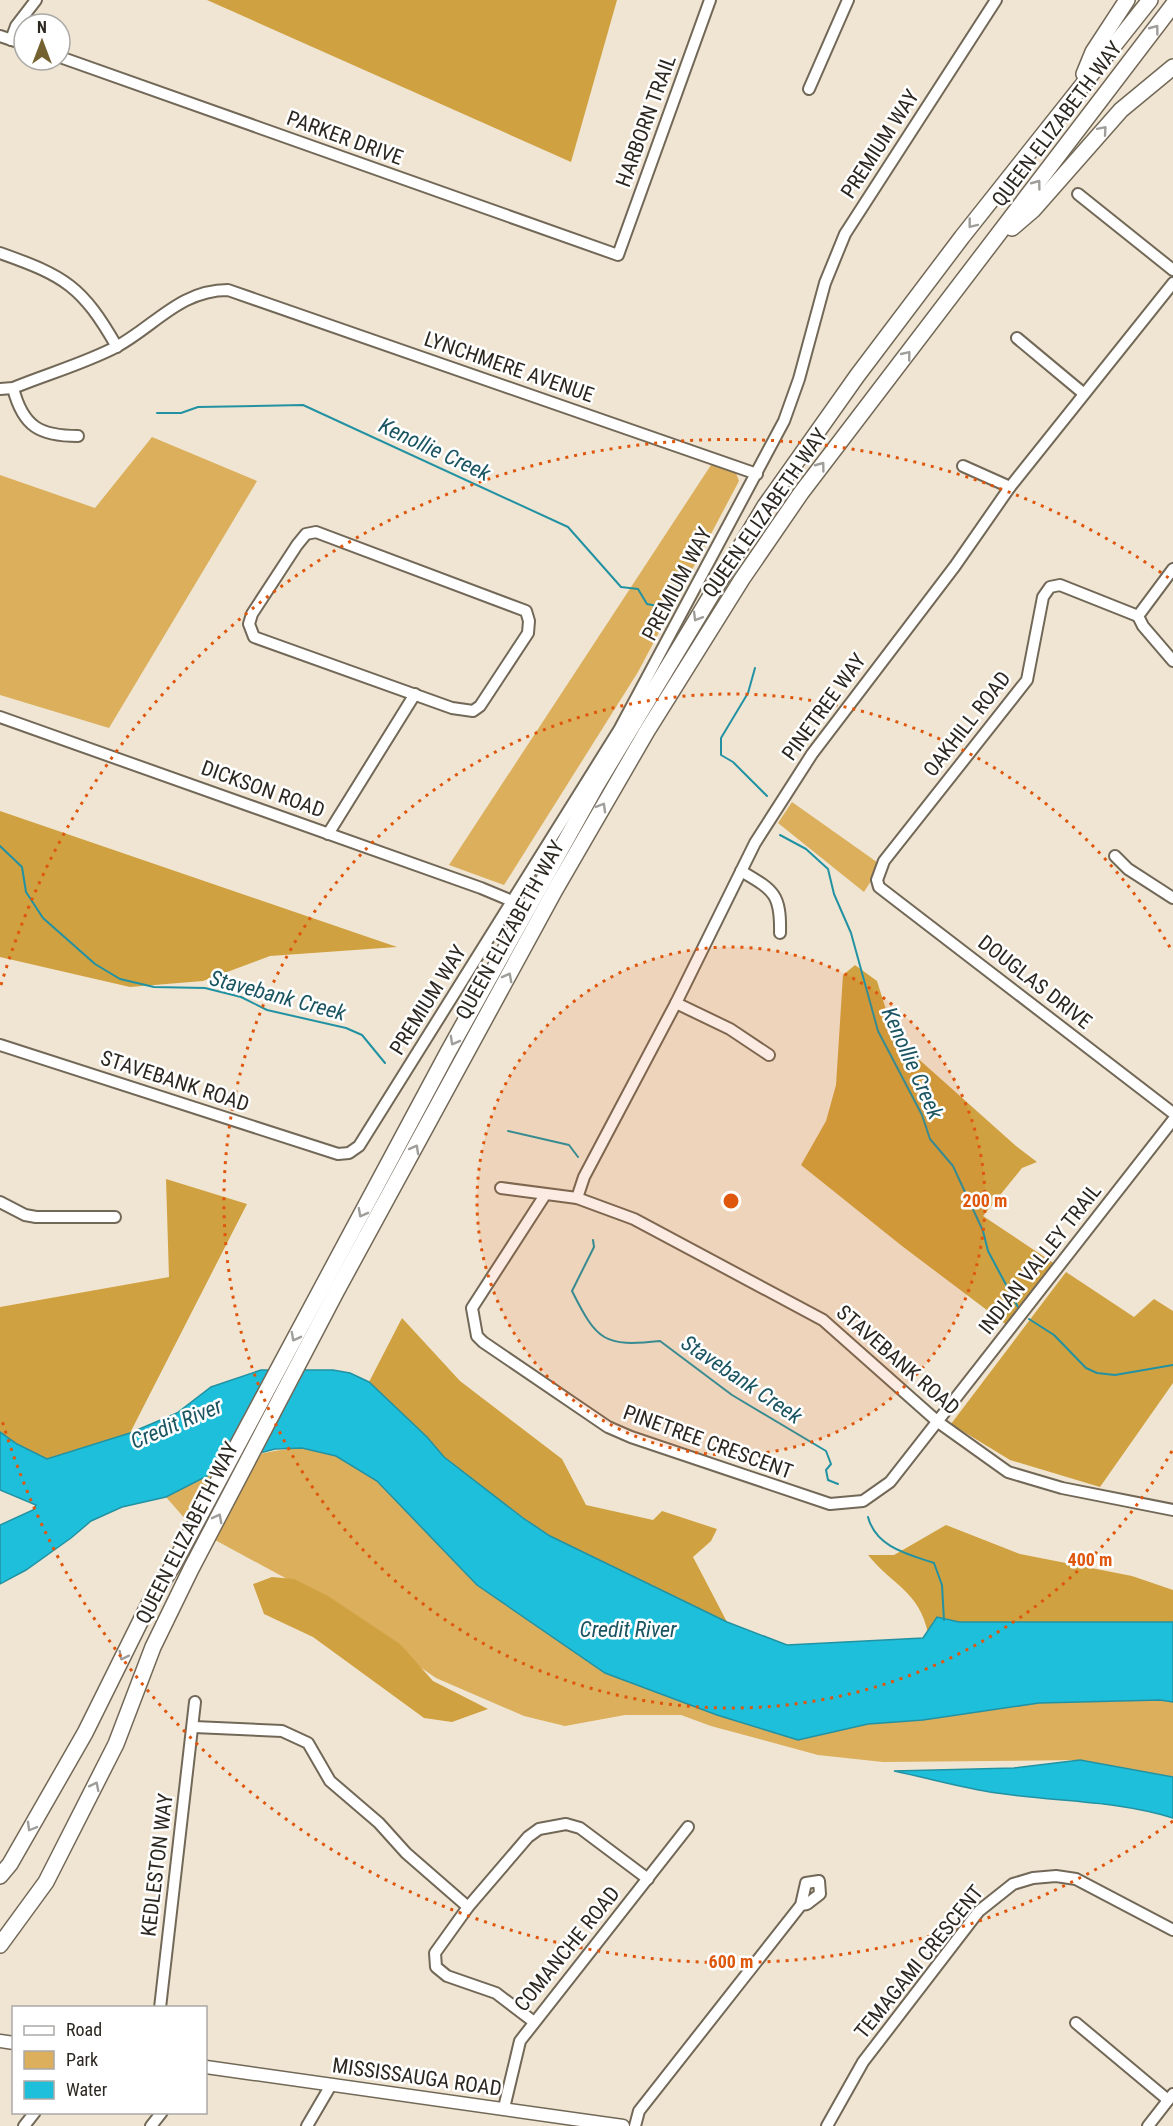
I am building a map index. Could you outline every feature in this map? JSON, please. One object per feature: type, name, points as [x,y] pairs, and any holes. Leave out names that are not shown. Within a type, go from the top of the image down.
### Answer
[{"type":"highway","points":[[1074,96],[1093,52],[1127,0]]},
{"type":"highway","name":"QUEEN ELIZABETH WAY","points":[[0,1945],[46,1882],[69,1838],[116,1744],[153,1647],[329,1289],[596,786],[787,471],[934,274],[1150,0]]},
{"type":"highway","name":"QUEEN ELIZABETH WAY","points":[[0,1876],[10,1864],[85,1733],[149,1604],[175,1562],[579,848],[742,579],[801,493],[1173,5]]},
{"type":"highway","points":[[990,248],[1034,210],[1121,110],[1173,67]]},
{"type":"main road","name":"MISSISSAUGA ROAD","points":[[207,2067],[623,2126]]},
{"type":"street","points":[[5,38],[36,0]]},
{"type":"street","name":"HARBORN TRAIL","points":[[618,255],[710,0]]},
{"type":"street","points":[[809,90],[849,0]]},
{"type":"street","name":"PREMIUM WAY","points":[[338,1154],[349,1153],[359,1146],[637,699],[757,474],[793,399],[825,283],[845,234],[996,0]]},
{"type":"street","name":"PARKER DRIVE","points":[[72,61],[618,255]]},
{"type":"street","points":[[1078,194],[1173,270]]},
{"type":"street","points":[[0,253],[48,271],[76,288],[96,311],[117,347]]},
{"type":"street","name":"PINETREE WAY","points":[[577,1198],[584,1177],[676,1003],[755,843],[812,754],[955,566],[1010,488],[1083,393],[1173,283]]},
{"type":"street","name":"LYNCHMERE AVENUE","points":[[0,389],[13,388],[117,347],[169,308],[194,295],[228,290],[757,474]]},
{"type":"street","points":[[1017,338],[1083,393]]},
{"type":"street","points":[[13,388],[18,407],[35,428],[57,436],[78,436]]},
{"type":"street","points":[[963,466],[1010,488]]},
{"type":"street","points":[[316,532],[347,541],[526,611],[529,621],[528,633],[484,702],[473,711],[452,708],[415,694],[264,642],[250,632],[249,619],[306,534],[316,532]]},
{"type":"street","points":[[1173,569],[1138,616],[1143,626],[1173,661]]},
{"type":"street","name":"OAKHILL ROAD","points":[[877,880],[884,861],[1027,680],[1043,597],[1050,587],[1060,585],[1138,616]]},
{"type":"street","points":[[328,834],[415,694]]},
{"type":"street","name":"DICKSON ROAD","points":[[0,717],[481,888],[512,902]]},
{"type":"street","points":[[1115,855],[1128,869],[1173,898]]},
{"type":"street","points":[[741,871],[767,887],[778,900],[780,933]]},
{"type":"street","name":"DOUGLAS DRIVE","points":[[877,880],[879,887],[1173,1113]]},
{"type":"street","points":[[676,1003],[730,1029],[769,1055]]},
{"type":"street","name":"STAVEBANK ROAD","points":[[0,1045],[338,1154]]},
{"type":"street","name":"INDIAN VALLEY TRAIL","points":[[938,1422],[1173,1120]]},
{"type":"street","name":"STAVEBANK ROAD","points":[[501,1188],[577,1198],[634,1219],[823,1320],[938,1422],[1008,1472],[1030,1480],[1173,1510]]},
{"type":"street","name":"PINETREE CRESCENT","points":[[545,1195],[472,1308],[477,1336],[608,1427],[651,1445],[813,1500],[848,1504],[863,1501],[890,1482],[938,1422]]},
{"type":"street","points":[[0,1202],[18,1213],[36,1217],[115,1217]]},
{"type":"street","name":"KEDLESTON WAY","points":[[160,2006],[194,1727],[195,1702]]},
{"type":"street","points":[[194,1727],[282,1731],[308,1743],[330,1781],[379,1822],[406,1853],[468,1906]]},
{"type":"street","points":[[534,2022],[496,1993],[447,1976],[436,1967],[435,1953],[468,1906],[528,1836],[551,1826],[566,1824],[580,1828],[648,1879]]},
{"type":"street","name":"COMANCHE ROAD","points":[[504,2108],[519,2041],[688,1827]]},
{"type":"street","name":"TEMAGAMI CRESCENT","points":[[827,2126],[863,2062],[980,1911],[1013,1884],[1056,1876],[1076,1879],[1173,1930]]},
{"type":"street","points":[[635,2126],[639,2111],[801,1905]]},
{"type":"street","points":[[1076,2024],[1170,2097],[1148,2126]]},
{"type":"street","points":[[307,2126],[331,2085]]},
{"type":"street","points":[[24,2126],[33,2114]]},
{"type":"street","points":[[151,2126],[160,2114]]},
{"type":"green space","points":[[152,437],[257,481],[109,728],[0,695],[0,475],[95,508]]},
{"type":"green space","points":[[711,465],[736,473],[739,481],[638,672],[504,885],[449,865]]},
{"type":"green space","points":[[792,802],[881,865],[864,892],[778,823]]},
{"type":"green space","points":[[302,1448],[336,1456],[377,1481],[477,1585],[605,1673],[717,1715],[868,1724],[923,1720],[1039,1703],[1160,1700],[1173,1702],[1173,1777],[1080,1760],[883,1762],[818,1755],[711,1726],[681,1715],[625,1715],[565,1726],[524,1716],[436,1678],[311,1592],[193,1528],[166,1497],[231,1464],[265,1453]]},
{"type":"shaded area","points":[[207,0],[617,0],[571,162]]},
{"type":"shaded area","points":[[0,811],[397,947],[270,956],[203,981],[130,987],[0,957]]},
{"type":"shaded area","points":[[855,965],[877,981],[895,1038],[1037,1162],[1022,1168],[983,1216],[1055,1264],[1008,1326],[902,1246],[801,1165],[826,1121],[836,1085],[843,975]]},
{"type":"shaded area","points":[[166,1179],[247,1204],[130,1433],[47,1459],[17,1444],[0,1432],[0,1307],[169,1277]]},
{"type":"shaded area","points":[[1066,1272],[1134,1317],[1154,1299],[1173,1311],[1173,1383],[1100,1487],[1010,1460],[951,1424]]},
{"type":"shaded area","points":[[402,1318],[460,1381],[562,1459],[586,1505],[653,1520],[662,1511],[717,1529],[711,1541],[693,1557],[727,1622],[550,1536],[444,1457],[427,1437],[369,1382]]},
{"type":"shaded area","points":[[946,1525],[1020,1554],[1132,1576],[1173,1590],[1173,1622],[959,1622],[937,1618],[928,1633],[918,1607],[868,1555],[894,1555]]},
{"type":"shaded area","points":[[272,1577],[294,1579],[328,1596],[400,1644],[433,1681],[488,1709],[452,1722],[424,1718],[313,1637],[264,1614],[253,1584]]},
{"type":"water","name":"Credit River","points":[[261,1370],[333,1370],[350,1373],[369,1382],[427,1437],[444,1457],[550,1536],[727,1622],[787,1645],[923,1638],[937,1617],[959,1622],[1173,1622],[1173,1702],[1160,1700],[1039,1703],[923,1720],[868,1724],[798,1740],[717,1715],[605,1673],[477,1585],[377,1481],[336,1456],[302,1448],[275,1449],[244,1457],[166,1497],[122,1507],[91,1521],[26,1570],[0,1584],[0,1525],[33,1510],[36,1505],[0,1490],[0,1432],[17,1444],[47,1459],[130,1433],[177,1413],[211,1387]]},
{"type":"water","points":[[1080,1760],[1173,1777],[1173,1818],[1129,1808],[984,1791],[894,1771],[1014,1768]]},
{"type":"waterway","name":"Kenollie Creek","points":[[157,413],[181,413],[198,407],[303,405],[568,527],[621,587],[638,589],[647,604],[663,607]]},
{"type":"waterway","name":"Kenollie Creek","points":[[755,668],[748,693],[721,738],[721,755],[733,762],[767,796]]},
{"type":"waterway","name":"Kenollie Creek","points":[[780,835],[806,849],[828,869],[834,894],[851,933],[878,1031],[922,1115],[930,1139],[953,1166],[983,1231],[988,1251],[1019,1309]]},
{"type":"waterway","name":"Stavebank Creek","points":[[0,846],[22,867],[26,892],[43,918],[95,964],[120,979],[154,987],[205,988],[241,997],[267,1010],[346,1028],[362,1035],[385,1063]]},
{"type":"waterway","name":"Stavebank Creek","points":[[508,1131],[569,1145],[578,1157]]},
{"type":"waterway","name":"Stavebank Creek","points":[[593,1240],[594,1247],[572,1291],[588,1321],[596,1330],[604,1337],[614,1341],[626,1343],[660,1341],[732,1395],[826,1451],[831,1464],[826,1470],[828,1480],[838,1484]]},
{"type":"waterway","name":"Kenollie Creek","points":[[1029,1319],[1054,1335],[1086,1368],[1097,1373],[1115,1375],[1173,1365]]},
{"type":"waterway","name":"Stavebank Creek","points":[[868,1517],[878,1536],[885,1542],[903,1552],[934,1563],[942,1585],[944,1620]]}]
